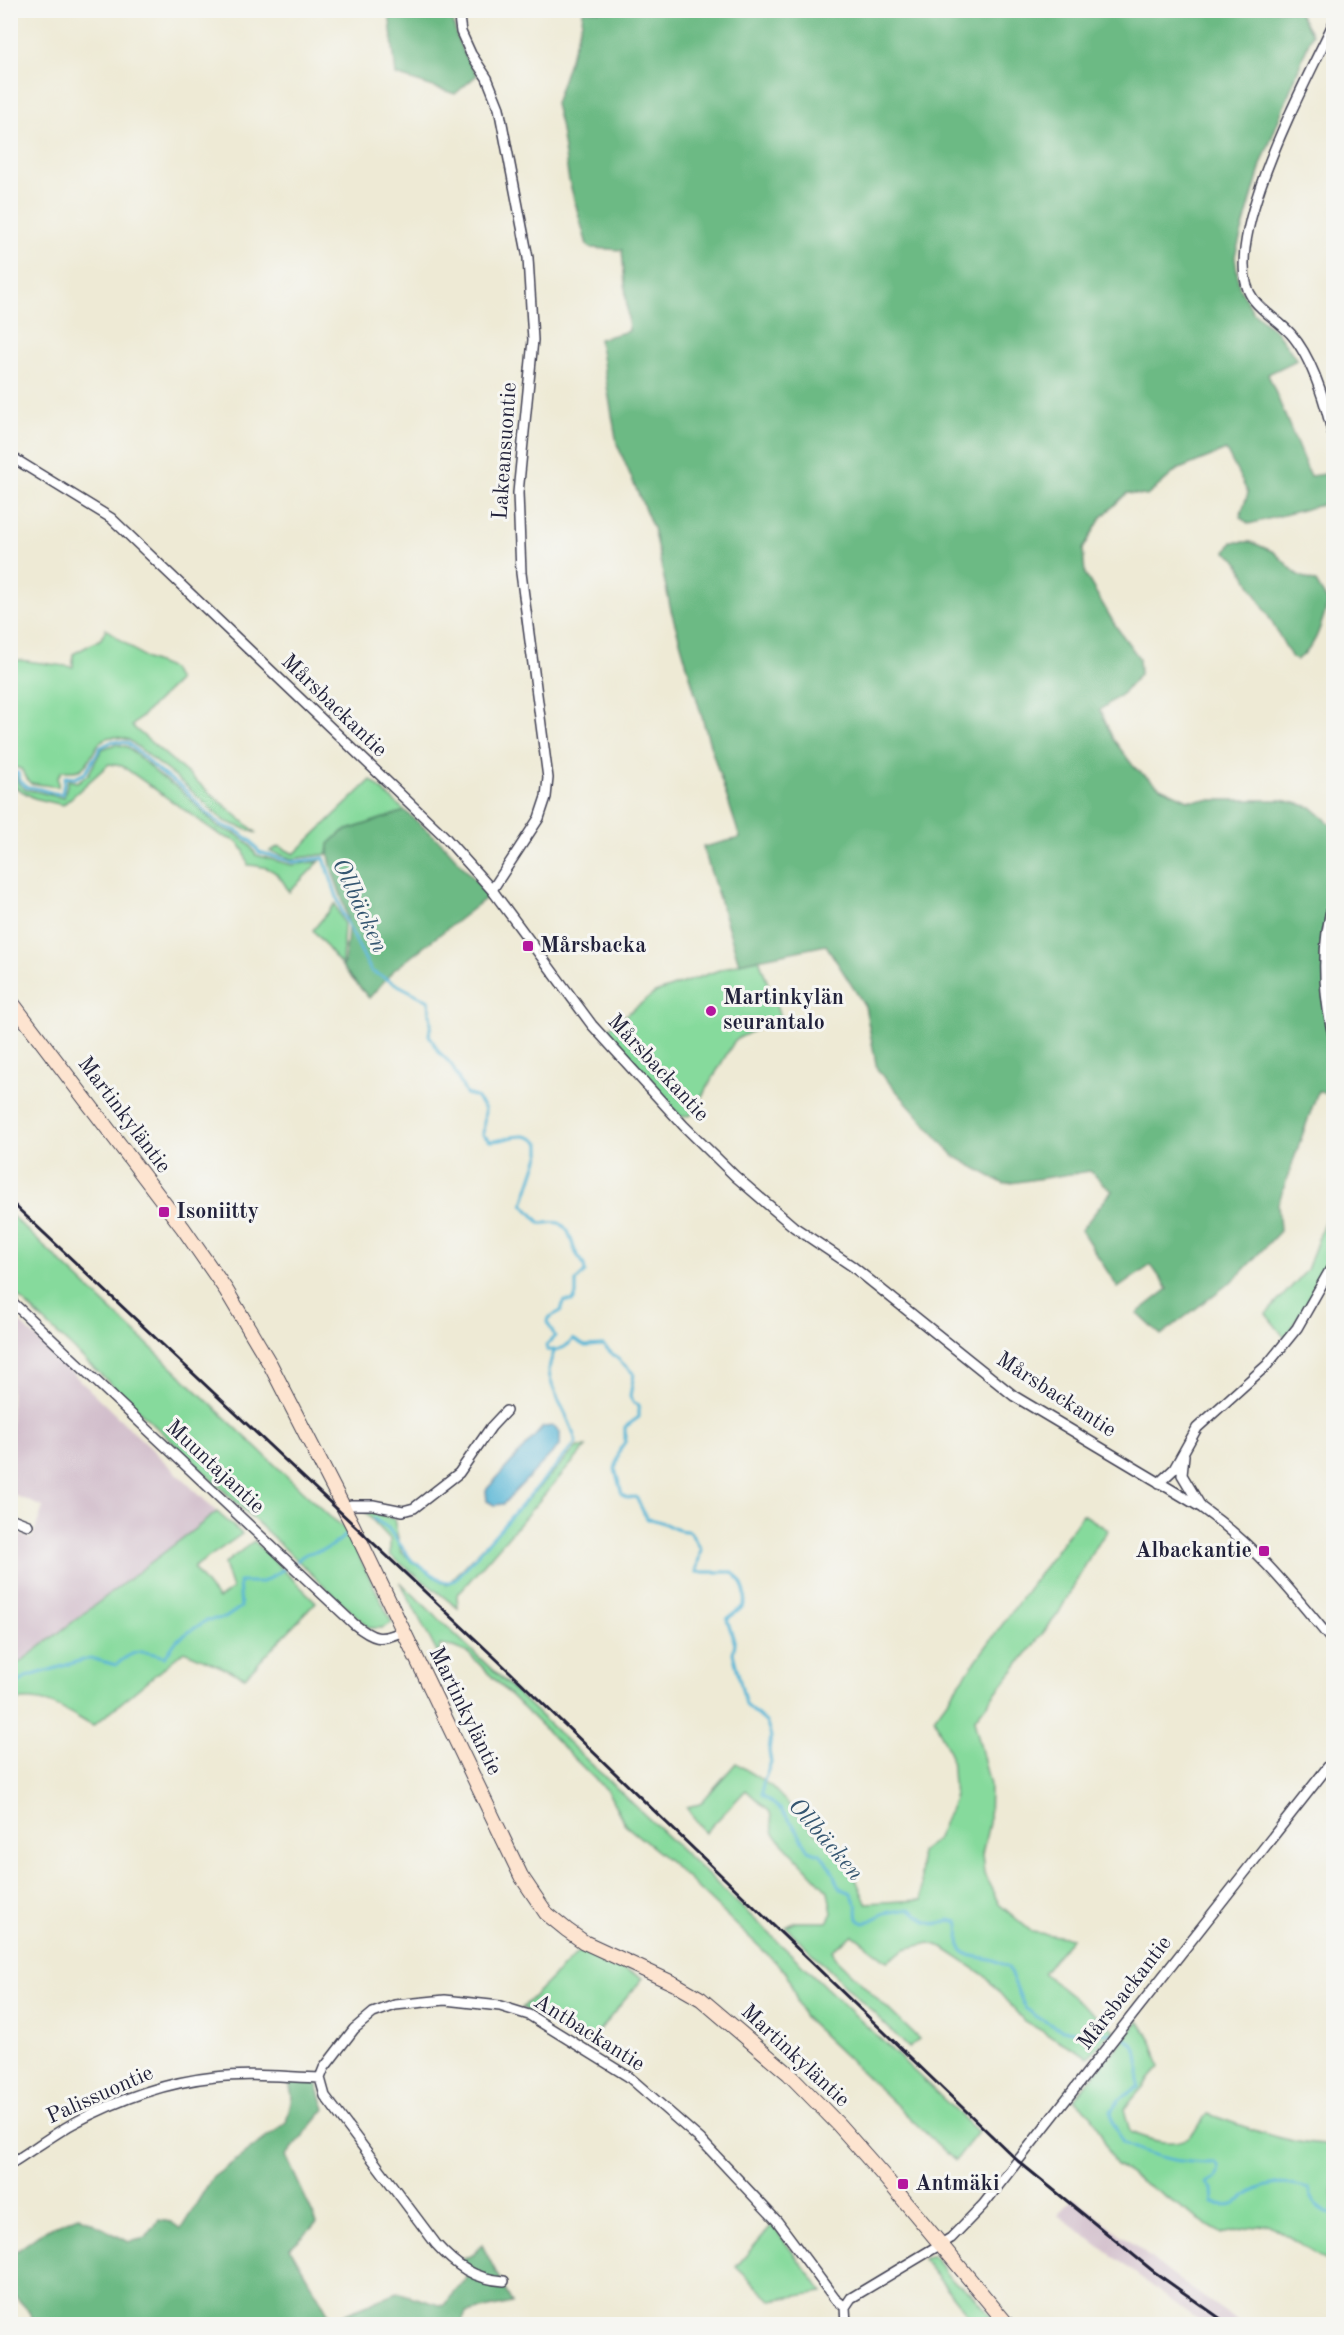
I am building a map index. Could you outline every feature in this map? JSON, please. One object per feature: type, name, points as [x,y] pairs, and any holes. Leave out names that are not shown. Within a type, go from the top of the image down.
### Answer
[{"type":"street","name":"Lakeansuontie","points":[[458,10],[461,32],[471,54],[487,78],[499,108],[528,258],[533,340],[518,493],[521,573],[548,778],[546,797],[539,818],[492,890]]},
{"type":"street","points":[[1334,22],[1266,169],[1255,205],[1245,258],[1245,278],[1254,300],[1291,334],[1302,349],[1319,390],[1334,440]]},
{"type":"street","name":"Mårsbackantie","points":[[10,456],[111,518],[443,835],[492,890],[592,1025],[684,1126],[735,1176],[794,1227],[852,1266],[1014,1396],[1202,1508],[1222,1523],[1259,1555],[1334,1643]]},
{"type":"street","points":[[1334,899],[1325,944],[1326,985],[1334,1040]]},
{"type":"street","name":"Martinkyläntie","points":[[10,1000],[183,1228],[226,1290],[270,1364],[344,1508],[521,1876],[546,1912],[584,1942],[675,1984],[701,1999],[738,2028],[789,2074],[838,2124],[1007,2325]]},
{"type":"street","points":[[1159,1483],[1174,1469],[1197,1428],[1266,1365],[1297,1328],[1334,1263]]},
{"type":"street","name":"Muuntajantie","points":[[13,1306],[354,1624],[375,1638],[391,1636],[403,1631]]},
{"type":"street","points":[[344,1508],[351,1505],[403,1511],[414,1508],[459,1473],[490,1427],[506,1411]]},
{"type":"street","points":[[1184,1452],[1182,1474],[1202,1508]]},
{"type":"street","points":[[10,1518],[28,1525]]},
{"type":"street","name":"Mårsbackantie","points":[[940,2245],[951,2238],[983,2205],[1334,1759]]},
{"type":"street","name":"Antbackantie","points":[[320,2078],[324,2068],[354,2029],[372,2013],[395,2005],[416,2001],[462,2001],[500,2006],[529,2015],[629,2077],[700,2140],[777,2221],[835,2299],[845,2307]]},
{"type":"street","name":"Palissuontie","points":[[10,2164],[72,2124],[129,2099],[171,2085],[214,2077],[247,2075],[320,2078]]},
{"type":"street","points":[[320,2078],[325,2096],[336,2112],[436,2244],[453,2262],[472,2275],[504,2281]]},
{"type":"street","points":[[846,2325],[845,2307],[851,2298],[940,2245]]},
{"type":"shaded area","points":[[11,1321],[20,1323],[217,1512],[11,1669],[11,1531],[32,1539],[43,1507],[11,1494]]},
{"type":"shaded area","points":[[1074,2198],[1176,2278],[1242,2324],[1205,2324],[1184,2310],[1058,2215]]},
{"type":"green space","points":[[1297,10],[1312,34],[1261,165],[1235,256],[1239,286],[1253,312],[1277,332],[1297,360],[1268,374],[1310,476],[1333,473],[1333,502],[1249,524],[1240,517],[1248,493],[1226,450],[1177,470],[1147,496],[1127,493],[1101,518],[1083,549],[1085,574],[1115,625],[1139,658],[1140,674],[1123,693],[1100,710],[1113,739],[1134,767],[1160,787],[1188,800],[1283,800],[1311,807],[1333,826],[1333,888],[1330,898],[1327,1026],[1333,1052],[1333,1097],[1318,1091],[1278,1204],[1280,1231],[1236,1278],[1161,1335],[1137,1313],[1168,1289],[1151,1265],[1118,1288],[1081,1230],[1112,1191],[1090,1171],[1004,1184],[954,1156],[877,1069],[865,1006],[826,945],[739,963],[703,847],[740,838],[671,610],[653,528],[617,444],[599,339],[629,331],[622,250],[591,248],[587,245],[569,181],[555,104],[582,22],[583,11]]},
{"type":"green space","points":[[389,11],[452,11],[460,44],[477,75],[455,94],[396,75]]},
{"type":"green space","points":[[1232,542],[1251,542],[1274,552],[1298,575],[1316,582],[1328,602],[1314,642],[1297,660],[1292,658],[1236,559],[1226,552]]},
{"type":"green space","points":[[106,629],[147,659],[172,669],[178,681],[132,726],[257,833],[224,821],[185,785],[129,740],[117,737],[102,740],[81,769],[62,771],[58,777],[58,787],[30,783],[21,769],[11,766],[11,659],[73,667],[73,654],[101,639]]},
{"type":"green space","points":[[115,744],[128,747],[161,777],[180,789],[218,827],[236,834],[249,844],[256,855],[292,865],[320,861],[289,892],[282,879],[273,871],[248,865],[244,851],[238,842],[220,835],[122,766],[109,764],[63,805],[34,798],[11,785],[11,775],[16,776],[18,783],[26,790],[64,797],[68,780],[77,782],[88,775],[102,749]]},
{"type":"green space","points":[[371,780],[405,811],[342,832],[329,844],[328,854],[292,859],[270,851],[279,846],[294,854]]},
{"type":"green space","points":[[405,811],[444,845],[489,896],[394,970],[369,998],[343,968],[348,926],[344,903],[330,861],[329,844],[342,832]]},
{"type":"green space","points":[[335,904],[344,924],[342,966],[313,930]]},
{"type":"green space","points":[[759,959],[780,1017],[735,1040],[691,1115],[681,1117],[603,1032],[655,993],[739,963]]},
{"type":"green space","points":[[1333,1198],[1333,1253],[1315,1291],[1285,1338],[1266,1314],[1307,1270]]},
{"type":"green space","points":[[11,1215],[329,1516],[345,1528],[392,1623],[382,1628],[369,1628],[11,1290]]},
{"type":"green space","points":[[577,1447],[586,1447],[457,1595],[458,1608],[390,1555],[390,1539],[365,1512],[394,1519],[401,1552],[447,1585]]},
{"type":"green space","points":[[217,1512],[242,1534],[193,1568],[218,1599],[232,1589],[224,1564],[254,1541],[316,1602],[245,1677],[184,1651],[93,1726],[47,1703],[37,1700],[16,1701],[11,1693],[11,1669]]},
{"type":"green space","points":[[1083,1514],[1108,1530],[1096,1546],[1058,1614],[974,1720],[990,1785],[989,1823],[982,1854],[984,1874],[999,1904],[1032,1932],[1072,1938],[1043,1973],[1114,2030],[1088,2057],[1024,2021],[984,1975],[940,1946],[929,1943],[905,1949],[887,1961],[853,1935],[833,1950],[834,1957],[919,2039],[909,2048],[786,1927],[796,1922],[827,1922],[832,1913],[828,1891],[774,1834],[770,1812],[746,1790],[705,1833],[686,1807],[700,1804],[736,1763],[772,1787],[817,1834],[844,1851],[866,1903],[922,1900],[920,1852],[936,1840],[954,1799],[951,1756],[934,1718]]},
{"type":"green space","points":[[400,1582],[978,2132],[955,2161],[803,2016],[786,1972],[668,1860],[625,1825],[608,1792],[468,1653],[440,1645],[439,1656]]},
{"type":"green space","points":[[580,1950],[643,1978],[587,2045],[556,2023],[522,2008]]},
{"type":"green space","points":[[1139,2021],[1152,2041],[1160,2067],[1124,2109],[1130,2132],[1160,2142],[1176,2142],[1190,2136],[1208,2114],[1301,2143],[1333,2145],[1333,2264],[1268,2224],[1221,2234],[1115,2164],[1091,2114],[1074,2099]]},
{"type":"green space","points":[[289,2081],[309,2081],[317,2085],[325,2109],[286,2156],[317,2223],[290,2248],[332,2320],[397,2292],[443,2306],[468,2277],[469,2270],[457,2260],[473,2255],[482,2245],[512,2303],[466,2313],[461,2324],[36,2324],[27,2309],[11,2292],[10,2256],[47,2229],[79,2216],[129,2242],[146,2238],[159,2220],[171,2222],[181,2229],[212,2178],[286,2123],[292,2097]]},
{"type":"green space","points":[[772,2225],[823,2292],[771,2300],[736,2267]]},
{"type":"green space","points":[[932,2255],[952,2281],[972,2293],[997,2324],[975,2324],[923,2259]]},
{"type":"water","points":[[554,1426],[560,1432],[560,1445],[503,1504],[494,1505],[487,1501],[486,1490],[543,1427]]},
{"type":"waterway","name":"Ollbäcken","points":[[10,772],[18,773],[20,781],[27,787],[62,794],[65,777],[75,778],[85,773],[101,747],[113,741],[128,743],[161,773],[182,787],[221,825],[237,831],[251,841],[259,852],[293,862],[324,858],[343,915],[371,971],[429,1001],[431,1023],[429,1035],[439,1052],[451,1064],[466,1094],[476,1097],[485,1109],[483,1135],[490,1141],[522,1136],[534,1139],[540,1144],[540,1153],[523,1204],[540,1223],[556,1222],[566,1228],[575,1251],[583,1262],[585,1272],[576,1281],[576,1295],[573,1301],[564,1301],[561,1311],[548,1318],[547,1322],[555,1336],[546,1345],[547,1350],[562,1348],[573,1339],[585,1346],[603,1345],[634,1374],[630,1396],[633,1402],[639,1405],[639,1417],[625,1427],[625,1442],[620,1449],[615,1469],[622,1495],[628,1498],[636,1497],[647,1519],[678,1530],[689,1531],[701,1549],[696,1572],[733,1572],[741,1584],[745,1593],[744,1603],[727,1619],[735,1644],[733,1653],[746,1705],[767,1723],[771,1737],[769,1751],[771,1762],[763,1783],[762,1795],[780,1809],[792,1823],[809,1850],[820,1854],[827,1861],[841,1889],[851,1893],[857,1905],[860,1921],[865,1923],[885,1913],[910,1909],[927,1922],[937,1925],[949,1920],[958,1922],[959,1943],[963,1950],[969,1955],[992,1960],[1008,1967],[1025,2008],[1062,2030],[1114,2034]]},
{"type":"waterway","points":[[374,1519],[388,1528],[412,1561],[446,1583],[455,1580],[576,1443],[571,1425],[551,1381],[549,1369],[554,1352]]},
{"type":"waterway","points":[[297,1561],[306,1554],[330,1547],[347,1534]]},
{"type":"waterway","points":[[10,1691],[26,1677],[90,1658],[116,1665],[128,1656],[139,1652],[165,1657],[177,1640],[207,1620],[225,1618],[241,1607],[239,1582],[263,1582],[284,1569]]},
{"type":"waterway","name":"Ollbäcken","points":[[1120,2036],[1133,2045],[1139,2064],[1138,2087],[1119,2100],[1111,2111],[1113,2123],[1123,2143],[1168,2159],[1215,2163],[1219,2168],[1217,2177],[1207,2183],[1212,2189],[1213,2203],[1228,2205],[1261,2188],[1285,2184],[1309,2189],[1317,2206],[1329,2213],[1334,2213]]},
{"type":"railway","points":[[10,1201],[509,1671],[1018,2161],[1153,2271],[1228,2324]]},
{"type":"place","name":"Mårsbacka","points":[[528,946]]},
{"type":"place","name":"Martinkylän seurantalo","points":[[711,1011]]},
{"type":"place","name":"Isoniitty","points":[[164,1212]]},
{"type":"place","name":"Albackantie","points":[[1264,1551]]},
{"type":"place","name":"Antmäki","points":[[903,2184]]}]
